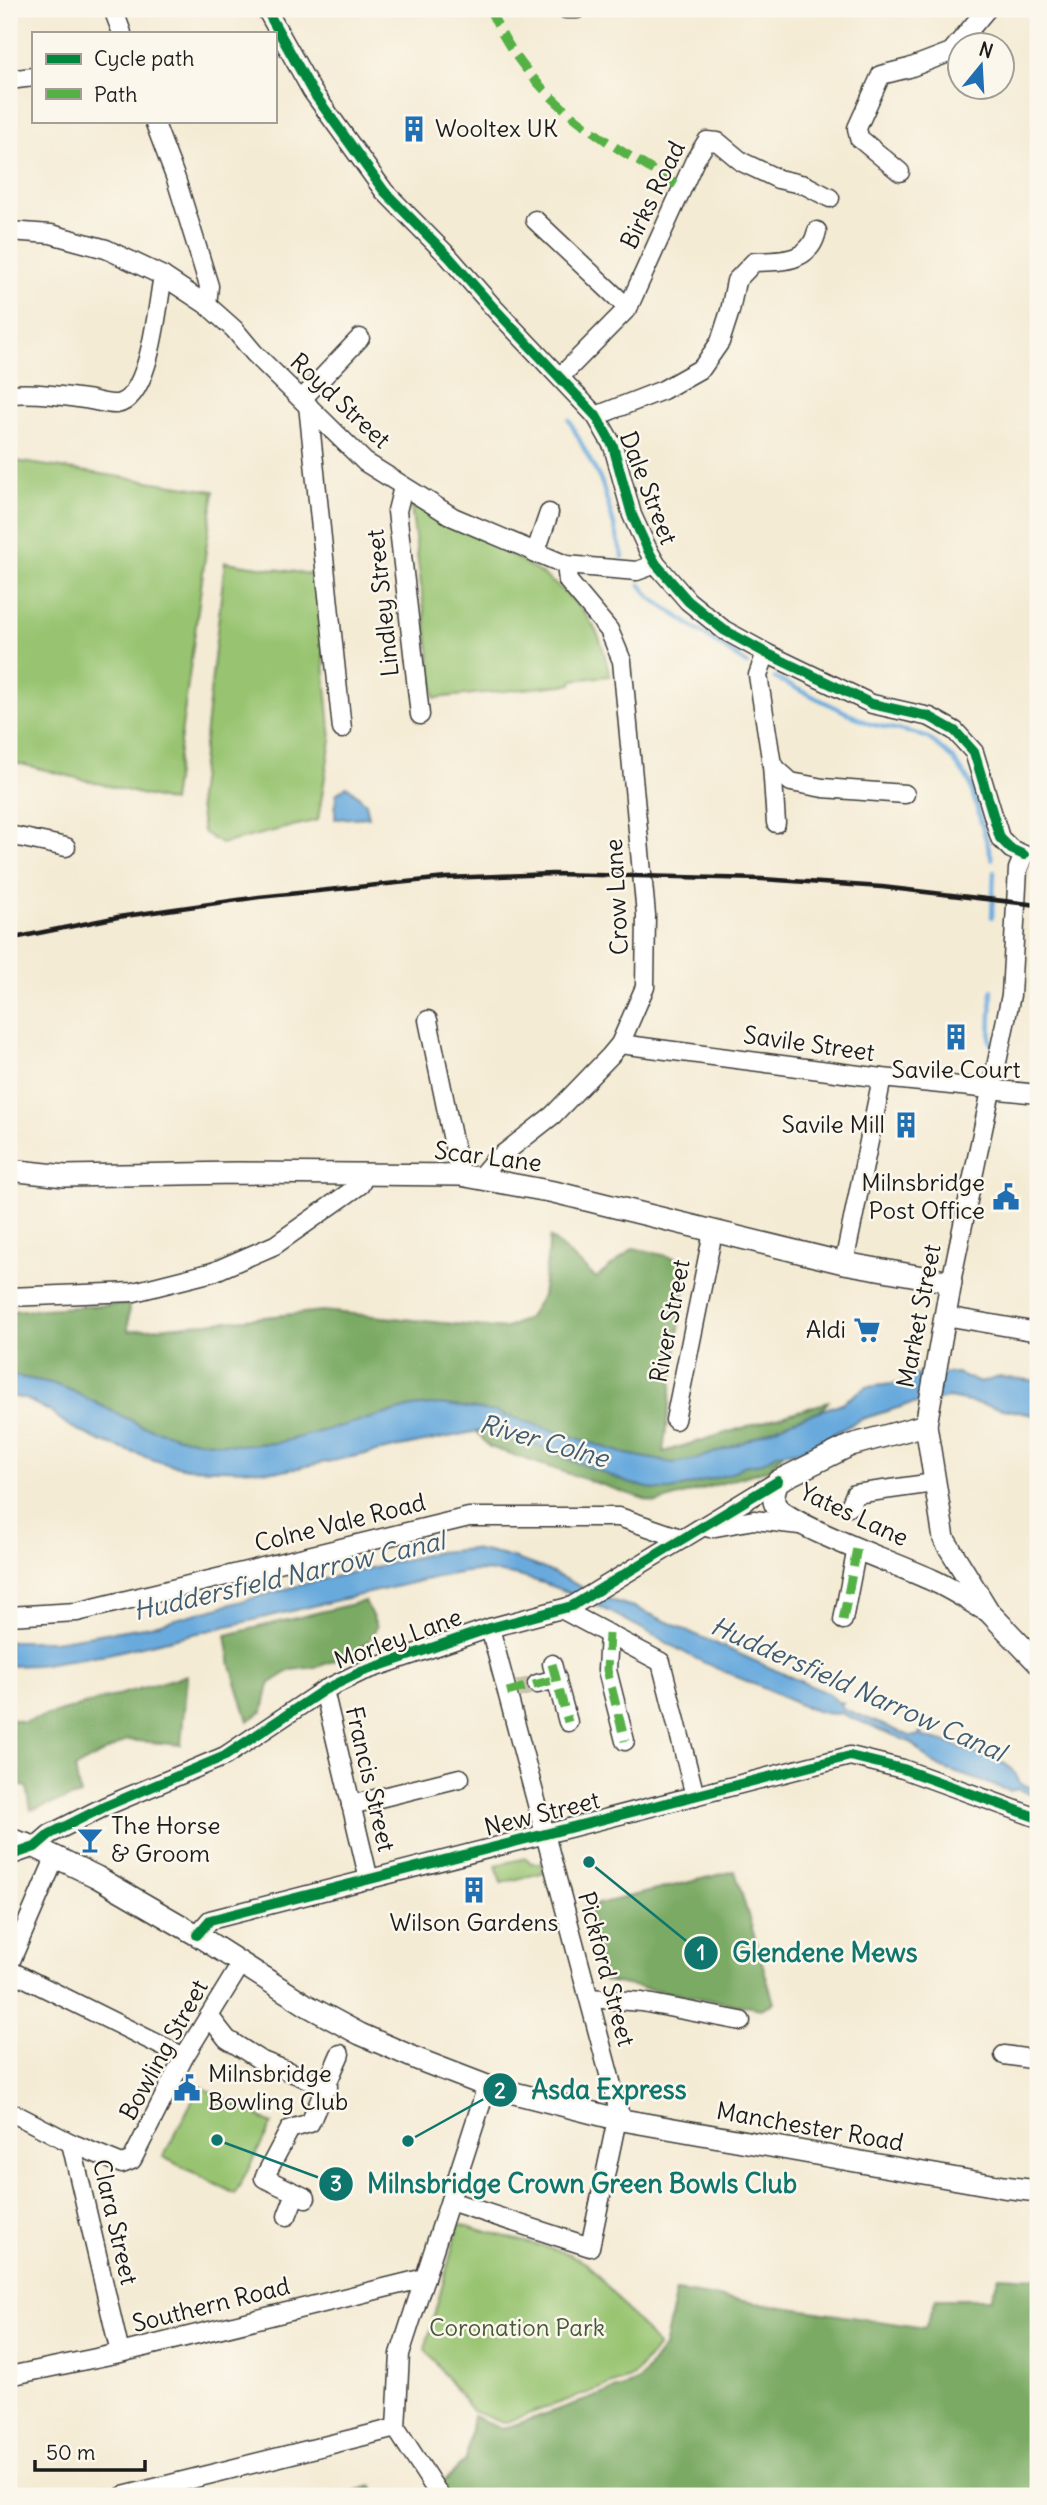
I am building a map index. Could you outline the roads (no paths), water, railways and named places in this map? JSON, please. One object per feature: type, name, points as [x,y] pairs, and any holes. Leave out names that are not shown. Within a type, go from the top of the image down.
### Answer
[{"type":"main road","name":"Scar Lane","points":[[9,1170],[65,1176],[237,1173],[470,1177],[554,1192],[844,1263],[951,1282]]},
{"type":"main road","name":"Market Street","points":[[951,1282],[927,1421],[944,1539],[989,1612],[1038,1663]]},
{"type":"main road","name":"Morley Lane","points":[[778,1480],[850,1445],[927,1421]]},
{"type":"main road","name":"Yates Lane","points":[[778,1480],[773,1493],[774,1504],[783,1513],[935,1581]]},
{"type":"main road","points":[[935,1581],[941,1569],[944,1539]]},
{"type":"main road","name":"Market Street","points":[[935,1581],[989,1612]]},
{"type":"main road","name":"Manchester Road","points":[[9,1839],[35,1847],[97,1877],[197,1935],[308,2006],[360,2034],[487,2085],[619,2119],[1003,2188],[1038,2190]]},
{"type":"street","points":[[113,9],[122,32]]},
{"type":"street","name":"Dale Street","points":[[266,9],[312,91],[384,191],[596,416],[613,446],[632,515],[656,564],[688,601],[724,630],[765,653],[872,704],[930,717],[955,731],[974,752],[1000,838],[1011,849],[1031,851]]},
{"type":"street","points":[[566,9],[577,9]]},
{"type":"street","points":[[900,172],[859,138],[857,128],[881,75],[909,68],[951,51],[986,9]]},
{"type":"street","points":[[9,80],[32,77]]},
{"type":"street","points":[[154,122],[176,178],[209,286],[207,305]]},
{"type":"street","name":"Birks Road","points":[[559,377],[628,309],[695,160],[707,141],[718,142],[742,162],[778,179],[805,186],[830,198]]},
{"type":"street","points":[[535,220],[628,309]]},
{"type":"street","name":"Royd Street","points":[[9,230],[51,234],[106,249],[163,276],[207,305],[234,329],[254,353],[365,462],[453,517],[566,565],[637,571],[656,564]]},
{"type":"street","points":[[596,416],[663,390],[702,368],[720,342],[736,281],[754,262],[801,256],[814,243],[817,231]]},
{"type":"street","points":[[9,394],[35,392],[118,404],[134,395],[143,380],[163,276]]},
{"type":"street","points":[[342,729],[305,402],[360,338]]},
{"type":"street","name":"Lindley Street","points":[[403,487],[397,511],[420,715]]},
{"type":"street","points":[[535,554],[549,513]]},
{"type":"street","name":"Crow Lane","points":[[470,1177],[553,1115],[586,1083],[620,1044],[645,987],[646,915],[622,661],[609,630],[568,580],[566,565]]},
{"type":"street","points":[[765,653],[758,675],[772,765],[776,823]]},
{"type":"street","points":[[772,765],[790,782],[823,788],[905,794]]},
{"type":"street","points":[[9,835],[66,847]]},
{"type":"street","name":"Market Street","points":[[951,1282],[1011,995],[1018,869],[1031,851]]},
{"type":"street","points":[[428,1020],[470,1177]]},
{"type":"street","name":"Savile Street","points":[[620,1044],[881,1079],[1038,1094]]},
{"type":"street","points":[[844,1263],[881,1079]]},
{"type":"street","points":[[9,1297],[134,1292],[213,1272],[275,1245],[360,1185],[365,1175]]},
{"type":"street","name":"River Street","points":[[676,1420],[713,1232]]},
{"type":"street","points":[[946,1316],[1038,1332]]},
{"type":"street","name":"Morley Lane","points":[[9,1856],[35,1847],[50,1835],[106,1806],[225,1756],[324,1690],[361,1672],[490,1628],[568,1608],[778,1480]]},
{"type":"street","points":[[850,1506],[855,1494],[934,1483]]},
{"type":"street","name":"Colne Vale Road","points":[[9,1616],[77,1612],[470,1517],[619,1517],[687,1537]]},
{"type":"street","name":"Morley Lane","points":[[687,1537],[724,1524],[754,1520],[780,1521],[812,1528]]},
{"type":"street","points":[[843,1620],[857,1548]]},
{"type":"street","points":[[568,1608],[661,1662],[695,1796]]},
{"type":"street","name":"Pickford Street","points":[[490,1628],[512,1690],[545,1834],[619,2119]]},
{"type":"street","points":[[609,1634],[607,1670],[625,1741]]},
{"type":"street","points":[[537,1684],[554,1672],[568,1722]]},
{"type":"street","name":"Francis Street","points":[[324,1690],[369,1880]]},
{"type":"street","name":"New Street","points":[[197,1935],[210,1920],[850,1756],[903,1769],[1038,1818]]},
{"type":"street","points":[[351,1805],[460,1778]]},
{"type":"street","points":[[55,1857],[9,1968],[184,2057]]},
{"type":"street","name":"Bowling Street","points":[[71,2143],[122,2164],[132,2160],[184,2057],[242,1964]]},
{"type":"street","points":[[589,1998],[642,2002],[741,2021]]},
{"type":"street","points":[[209,2016],[227,2039],[260,2060],[328,2087]]},
{"type":"street","points":[[287,2216],[301,2196],[264,2178],[290,2129],[310,2123],[328,2087],[340,2054]]},
{"type":"street","points":[[1003,2056],[1038,2060]]},
{"type":"street","points":[[440,2496],[396,2428],[400,2354],[487,2085]]},
{"type":"street","points":[[9,2111],[71,2143]]},
{"type":"street","points":[[450,2201],[590,2247],[619,2119]]},
{"type":"street","name":"Clara Street","points":[[71,2143],[120,2353]]},
{"type":"street","name":"Southern Road","points":[[9,2376],[120,2353],[425,2278]]},
{"type":"street","points":[[123,2496],[396,2428]]},
{"type":"water","points":[[347,786],[366,803],[369,817],[335,819],[336,794]]},
{"type":"water","name":"River Colne","points":[[957,1373],[980,1383],[999,1377],[1038,1381],[1038,1416],[949,1398],[907,1405],[862,1419],[800,1451],[779,1453],[761,1463],[743,1466],[730,1474],[671,1490],[656,1490],[628,1483],[509,1434],[483,1430],[283,1471],[188,1468],[163,1463],[100,1441],[69,1426],[51,1412],[26,1399],[9,1396],[9,1375],[51,1383],[142,1426],[186,1439],[237,1445],[277,1443],[412,1407],[441,1404],[496,1412],[626,1454],[673,1463],[697,1459],[744,1442],[842,1403],[866,1387],[901,1383],[912,1375]]},
{"type":"water","points":[[472,1549],[534,1565],[598,1595],[634,1607],[829,1694],[838,1702],[844,1702],[840,1704],[842,1708],[910,1736],[919,1736],[920,1732],[924,1737],[949,1743],[1005,1764],[1013,1770],[1020,1783],[1038,1791],[1038,1798],[1018,1789],[1010,1791],[942,1768],[930,1761],[910,1742],[840,1713],[824,1713],[795,1703],[697,1659],[588,1601],[535,1580],[508,1574],[481,1571],[451,1574],[108,1654],[37,1665],[9,1666],[9,1641],[54,1641],[150,1626],[308,1583],[437,1552]]},
{"type":"waterway","points":[[569,420],[602,483],[623,557]]},
{"type":"waterway","points":[[640,584],[651,598],[747,664]]},
{"type":"waterway","points":[[775,678],[870,724],[914,733],[936,744],[954,760],[969,781],[992,859]]},
{"type":"waterway","points":[[992,917],[994,872]]},
{"type":"waterway","points":[[992,990],[992,1045]]},
{"type":"tunnel","points":[[518,1689],[537,1684]]},
{"type":"railway","points":[[9,939],[118,917],[259,897],[446,878],[553,874],[762,879],[882,887],[1038,905]]},
{"type":"place","name":"Wooltex UK","points":[[414,129]]},
{"type":"place","name":"Savile Court","points":[[956,1037]]},
{"type":"place","name":"Savile Mill","points":[[906,1125]]},
{"type":"place","name":"Milnsbridge Post Office","points":[[1006,1197]]},
{"type":"place","name":"Aldi","points":[[867,1330]]},
{"type":"place","name":"The Horse & Groom","points":[[90,1840]]},
{"type":"place","name":"Glendene Mews","points":[[589,1862]]},
{"type":"place","name":"Wilson Gardens","points":[[474,1890]]},
{"type":"place","name":"Milnsbridge Bowling Club","points":[[187,2088]]},
{"type":"place","name":"Milnsbridge Crown Green Bowls Club","points":[[217,2140]]},
{"type":"place","name":"Asda Express","points":[[408,2141]]},
{"type":"water label","name":"Huddersfield Narrow Canal","points":[[289,1576]]},
{"type":"water label","name":"Huddersfield Narrow Canal","points":[[858,1689]]},
{"type":"park label","name":"Coronation Park","points":[[517,2328]]}]
